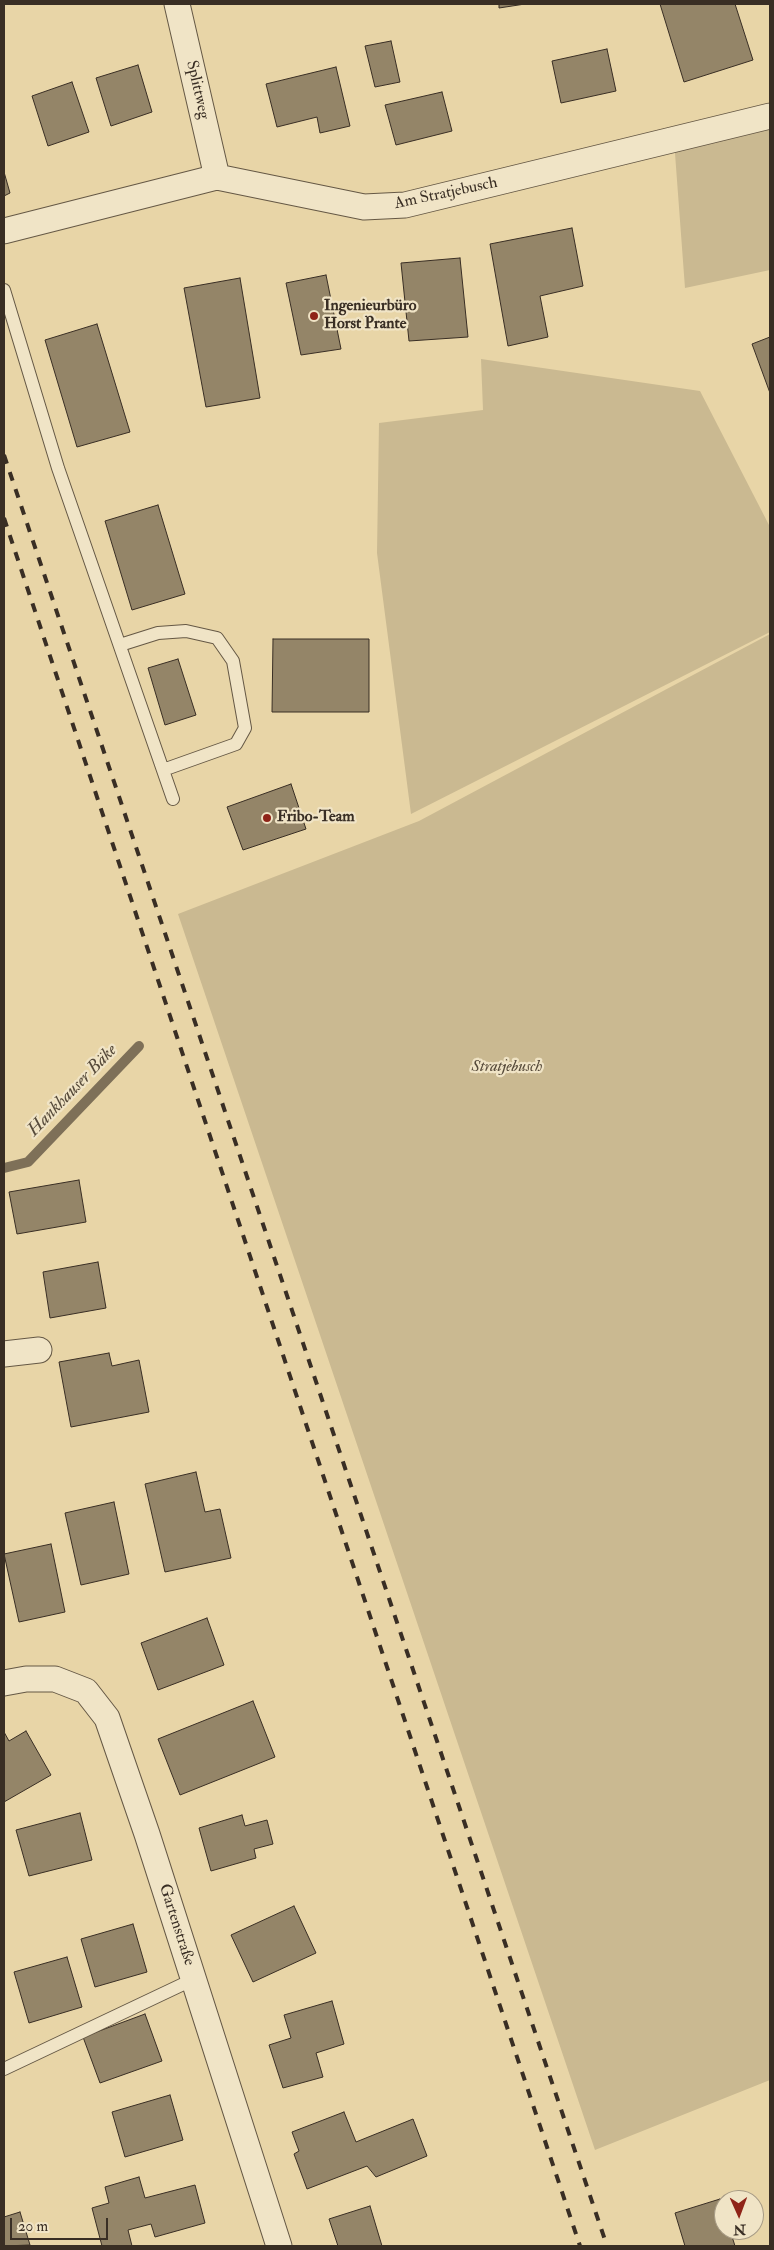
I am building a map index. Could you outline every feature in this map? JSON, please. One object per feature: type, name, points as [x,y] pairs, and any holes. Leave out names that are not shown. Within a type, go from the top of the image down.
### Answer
[{"type":"street","name":"Splittweg","points":[[177,4],[217,177]]},
{"type":"street","name":"Am Stratjebusch","points":[[4,231],[217,177],[364,207],[405,205],[770,116]]},
{"type":"street","points":[[4,1354],[39,1350]]},
{"type":"street","name":"Gartenstraße","points":[[4,1683],[26,1679],[55,1679],[86,1691],[107,1718],[147,1834],[279,2246]]},
{"type":"lane","points":[[4,290],[58,468],[173,799]]},
{"type":"lane","points":[[120,646],[158,633],[186,631],[217,638],[233,661],[245,728],[236,744],[163,770]]},
{"type":"lane","points":[[4,2069],[194,1979]]},
{"type":"green space","points":[[770,116],[770,270],[685,288],[674,140]]},
{"type":"green space","points":[[481,359],[700,391],[770,527],[770,632],[411,814],[377,553],[379,423],[483,410]]},
{"type":"green space","name":"Stratjebusch","points":[[770,634],[770,2080],[595,2150],[178,914],[419,821]]},
{"type":"building","points":[[499,4],[525,4],[499,8]]},
{"type":"building","points":[[660,4],[735,4],[753,60],[684,82]]},
{"type":"building","points":[[391,41],[400,82],[375,87],[365,46]]},
{"type":"building","points":[[607,49],[616,91],[561,103],[552,61]]},
{"type":"building","points":[[138,65],[152,112],[111,126],[96,78]]},
{"type":"building","points":[[336,67],[350,126],[320,133],[317,117],[277,127],[266,84]]},
{"type":"building","points":[[72,82],[89,132],[48,146],[32,96]]},
{"type":"building","points":[[442,92],[452,131],[396,145],[385,105]]},
{"type":"building","points":[[4,172],[10,193],[4,196]]},
{"type":"building","points":[[572,228],[583,286],[540,296],[548,337],[508,346],[490,244]]},
{"type":"building","points":[[460,258],[468,337],[409,341],[401,263]]},
{"type":"building","name":"Ingenieurbüro Horst Prante","points":[[326,275],[341,349],[301,355],[286,283]]},
{"type":"building","points":[[240,278],[260,398],[206,407],[184,288]]},
{"type":"building","points":[[97,324],[130,432],[77,447],[45,340]]},
{"type":"building","points":[[770,337],[770,393],[752,344]]},
{"type":"building","points":[[158,505],[185,594],[132,610],[105,521]]},
{"type":"building","points":[[273,639],[369,639],[369,712],[272,712]]},
{"type":"building","points":[[178,659],[196,715],[165,725],[148,668]]},
{"type":"building","name":"Fribo-Team","points":[[291,784],[306,829],[243,850],[227,807]]},
{"type":"building","points":[[79,1180],[86,1222],[17,1234],[9,1192]]},
{"type":"building","points":[[98,1262],[106,1308],[50,1318],[43,1272]]},
{"type":"building","points":[[109,1353],[112,1366],[139,1360],[149,1412],[71,1427],[59,1362]]},
{"type":"building","points":[[196,1472],[205,1512],[220,1509],[231,1558],[165,1572],[145,1484]]},
{"type":"building","points":[[114,1502],[129,1574],[81,1585],[65,1513]]},
{"type":"building","points":[[51,1544],[65,1612],[19,1622],[4,1554]]},
{"type":"building","points":[[207,1618],[224,1665],[158,1690],[141,1643]]},
{"type":"building","points":[[253,1701],[275,1757],[180,1795],[158,1739]]},
{"type":"building","points":[[26,1731],[51,1775],[4,1802],[4,1732],[9,1741]]},
{"type":"building","points":[[80,1813],[92,1860],[29,1876],[16,1830]]},
{"type":"building","points":[[242,1815],[245,1826],[267,1820],[273,1844],[254,1849],[256,1858],[211,1871],[199,1828]]},
{"type":"building","points":[[294,1906],[316,1953],[253,1982],[231,1935]]},
{"type":"building","points":[[133,1924],[147,1972],[95,1987],[81,1939]]},
{"type":"building","points":[[67,1957],[82,2007],[29,2023],[14,1972]]},
{"type":"building","points":[[332,2001],[344,2044],[316,2053],[323,2077],[283,2088],[269,2045],[291,2038],[284,2015]]},
{"type":"building","points":[[145,2014],[162,2061],[100,2083],[83,2037]]},
{"type":"building","points":[[170,2095],[183,2140],[125,2157],[112,2112]]},
{"type":"building","points":[[344,2112],[356,2142],[413,2119],[427,2156],[376,2177],[367,2166],[307,2189],[294,2154],[299,2151],[292,2132]]},
{"type":"building","points":[[139,2177],[145,2198],[195,2185],[205,2223],[155,2237],[151,2224],[128,2230],[132,2246],[102,2246],[92,2208],[109,2203],[105,2187]]},
{"type":"building","points":[[714,2201],[714,2240],[733,2240],[735,2246],[685,2246],[675,2213]]},
{"type":"building","points":[[370,2206],[382,2246],[338,2246],[329,2219]]},
{"type":"building","points":[[20,2212],[30,2245],[4,2246],[4,2217]]},
{"type":"waterway","name":"Hankhauser Bäke","points":[[4,1168],[28,1162],[139,1046]]},
{"type":"railway","points":[[4,455],[607,2246]]},
{"type":"railway","points":[[4,518],[580,2246]]},
{"type":"place","name":"Ingenieurbüro Horst Prante","points":[[314,316]]},
{"type":"place","name":"Fribo-Team","points":[[267,818]]}]
